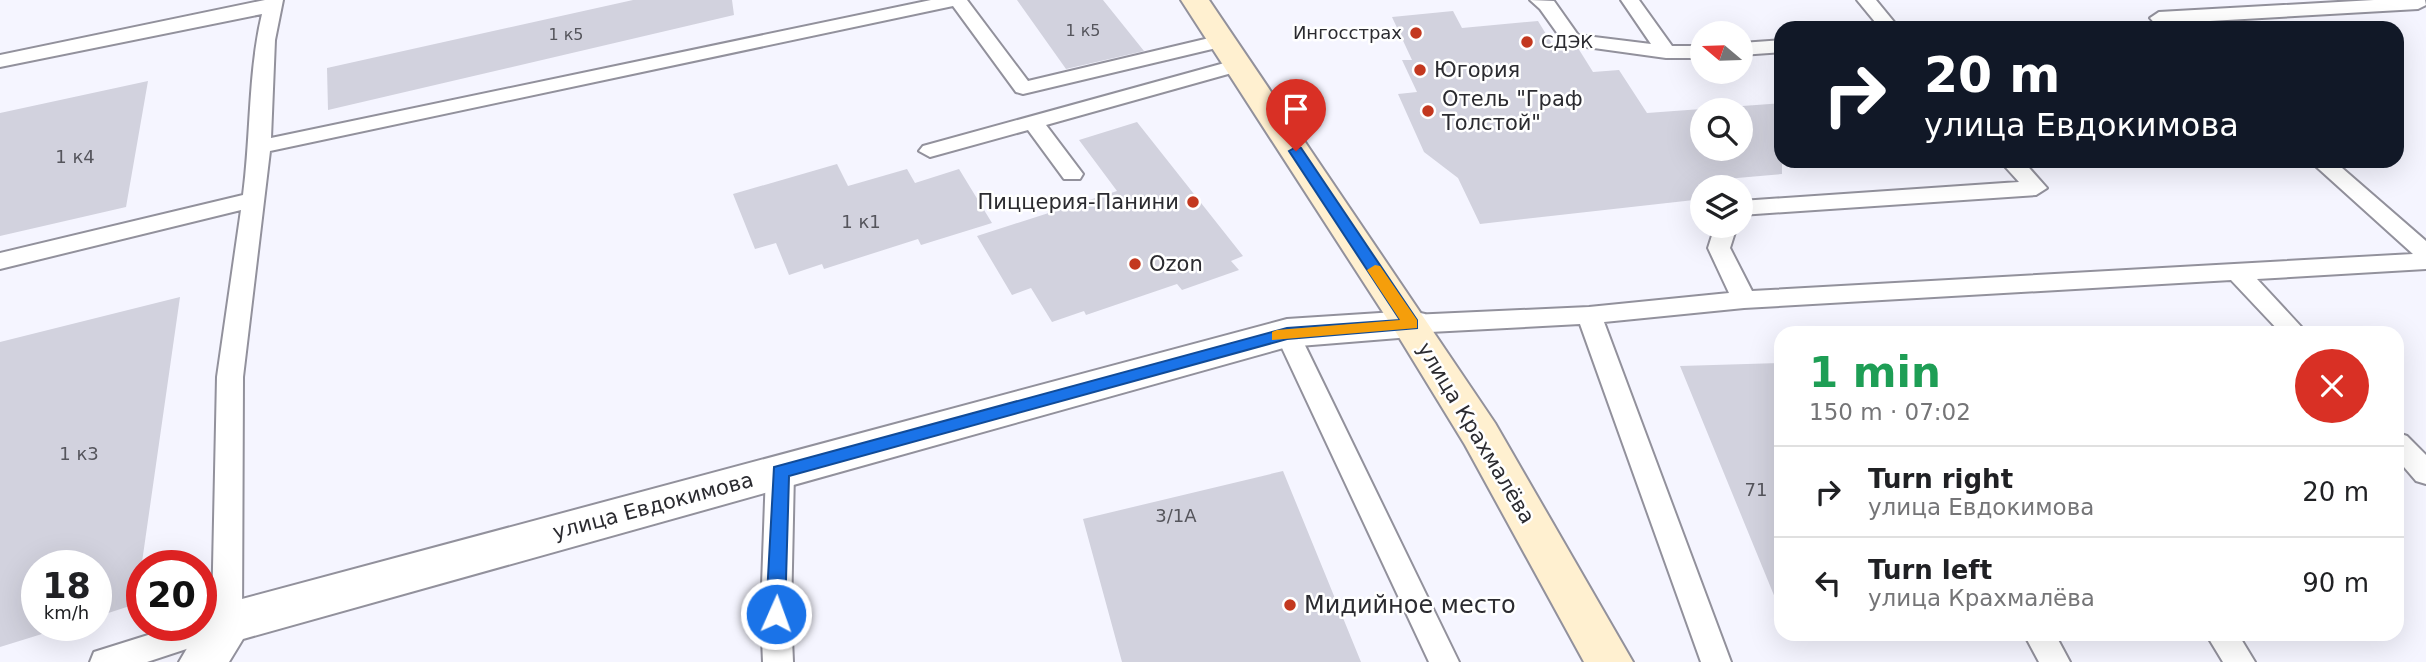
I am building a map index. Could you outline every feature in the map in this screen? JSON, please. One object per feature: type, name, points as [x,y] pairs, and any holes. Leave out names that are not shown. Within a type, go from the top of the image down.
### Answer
[{"type":"main road","name":"улица Крахмалёва","points":[[1195,0],[1411,324],[1480,434],[1609,662]]},
{"type":"street","name":"улица Евдокимова","points":[[227,623],[1287,334],[1411,324]]},
{"type":"street","points":[[203,662],[227,623]]},
{"type":"lane","points":[[260,147],[957,0],[1023,88],[1230,53]]},
{"type":"lane","points":[[1539,0],[1547,5],[1572,40],[1665,52],[1690,52]]},
{"type":"lane","points":[[1630,0],[1665,52]]},
{"type":"lane","points":[[1866,0],[1884,21]]},
{"type":"lane","points":[[0,61],[274,3],[265,40],[260,147],[230,377],[227,623],[105,662]]},
{"type":"lane","points":[[2162,21],[2159,18],[2419,4]]},
{"type":"lane","points":[[1754,48],[1774,47]]},
{"type":"lane","points":[[930,151],[1033,122],[1230,53]]},
{"type":"lane","points":[[1033,122],[1072,174]]},
{"type":"lane","points":[[1753,207],[2036,188],[2017,168]]},
{"type":"lane","points":[[2329,168],[2426,253]]},
{"type":"lane","points":[[0,261],[253,200]]},
{"type":"lane","points":[[1722,238],[1719,248],[1744,300]]},
{"type":"lane","points":[[1411,324],[1589,315],[1744,300],[2426,261]]},
{"type":"lane","points":[[2238,273],[2288,326]]},
{"type":"lane","points":[[1589,315],[1716,662]]},
{"type":"lane","points":[[1287,334],[1444,662]]},
{"type":"lane","points":[[2404,449],[2426,473]]},
{"type":"lane","points":[[778,662],[776,614],[780,472]]},
{"type":"lane","points":[[2043,641],[2055,662]]},
{"type":"lane","points":[[2226,641],[2240,662]]},
{"type":"building","points":[[633,0],[732,0],[734,15],[328,110],[327,68]]},
{"type":"building","points":[[1017,0],[1103,0],[1144,51],[1066,69]]},
{"type":"building","points":[[1453,11],[1462,28],[1538,21],[1554,47],[1578,48],[1593,72],[1619,70],[1647,113],[1690,110],[1690,161],[1753,161],[1753,105],[1774,104],[1774,168],[1782,168],[1782,174],[1753,177],[1690,175],[1690,200],[1480,224],[1458,178],[1424,152],[1398,94],[1417,92],[1402,60],[1412,60],[1392,17]]},
{"type":"building","points":[[148,81],[126,207],[0,236],[0,113]]},
{"type":"building","points":[[1137,122],[1243,256],[1231,261],[1239,270],[1182,290],[1177,284],[1086,315],[1084,311],[1052,322],[1031,288],[1012,295],[977,236],[1117,191],[1079,140]]},
{"type":"building","points":[[837,164],[848,186],[907,169],[915,183],[959,169],[992,223],[921,245],[918,239],[824,269],[822,264],[789,275],[776,243],[755,249],[733,194]]},
{"type":"building","points":[[180,297],[144,550],[126,550],[126,607],[112,612],[112,550],[21,550],[21,640],[0,647],[0,342]]},
{"type":"building","points":[[1774,363],[1774,595],[1680,366]]},
{"type":"building","points":[[1283,471],[1361,662],[1122,662],[1083,519]]},
{"type":"slow traffic","points":[[1277,336],[1411,324],[1375,270]]},
{"type":"place","name":"Ингосстрах","points":[[1416,33]]},
{"type":"place","name":"СДЭК","points":[[1527,42]]},
{"type":"place","name":"Югория","points":[[1420,70]]},
{"type":"place","name":"Отель \"Граф Толстой\"","points":[[1428,111]]},
{"type":"place","name":"Пиццерия-Панини","points":[[1193,202]]},
{"type":"place","name":"Ozon","points":[[1135,264]]},
{"type":"place","name":"Мидийное место","points":[[1290,605]]},
{"type":"route","points":[[776,614],[780,472],[1287,334],[1411,324],[1296,151]]}]
